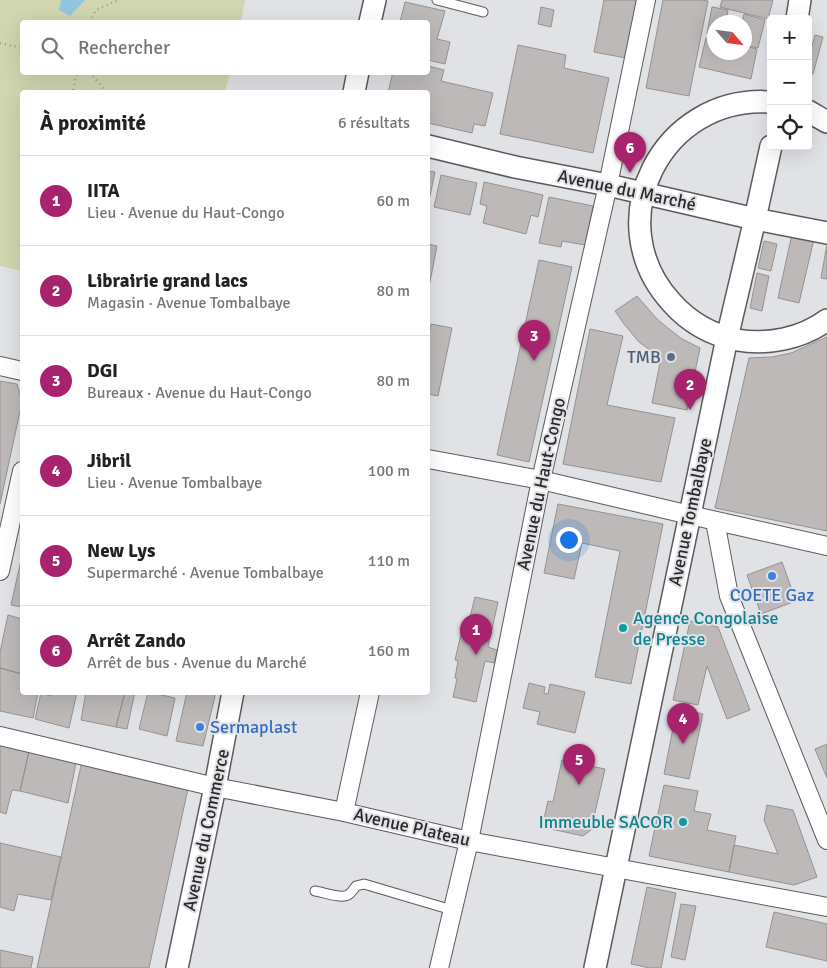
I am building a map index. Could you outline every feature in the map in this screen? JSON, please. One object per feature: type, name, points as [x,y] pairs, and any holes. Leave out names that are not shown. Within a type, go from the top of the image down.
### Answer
[{"type":"street","points":[[370,20],[375,0]]},
{"type":"street","name":"Avenue du Haut-Congo","points":[[439,968],[469,841],[541,480],[608,185],[646,0]]},
{"type":"street","points":[[797,15],[800,0]]},
{"type":"street","points":[[354,90],[357,75]]},
{"type":"street","points":[[767,102],[735,104],[714,110],[694,121],[676,135],[662,152],[651,172],[643,193],[640,219],[642,246],[650,271],[663,294],[681,313],[703,328],[727,338],[750,342],[774,341],[797,336],[819,326],[827,320]]},
{"type":"street","points":[[812,113],[827,122]]},
{"type":"street","name":"Avenue du Marché","points":[[430,146],[515,167],[608,185],[755,219],[827,233]]},
{"type":"street","name":"Avenue Tombalbaye","points":[[595,968],[727,338],[770,150]]},
{"type":"street","points":[[0,366],[20,371]]},
{"type":"street","points":[[430,459],[541,480],[827,546]]},
{"type":"street","points":[[0,571],[20,480]]},
{"type":"street","points":[[715,521],[729,596],[827,840]]},
{"type":"street","name":"Avenue du Commerce","points":[[177,968],[232,695]]},
{"type":"street","points":[[344,812],[369,695]]},
{"type":"street","name":"Avenue Plateau","points":[[0,736],[215,787],[344,812],[469,841],[827,907]]},
{"type":"lane","points":[[436,0],[483,12]]},
{"type":"lane","points":[[316,891],[345,896],[349,895],[356,886],[364,884],[452,910]]},
{"type":"path","points":[[91,20],[96,10],[118,0]]},
{"type":"path","points":[[0,43],[20,48]]},
{"type":"path","points":[[73,90],[76,75]]},
{"type":"path","points":[[92,75],[104,90]]},
{"type":"green space","points":[[0,0],[245,0],[241,20],[20,20],[20,75],[229,75],[226,90],[20,90],[20,271],[0,266]]},
{"type":"water","points":[[61,0],[85,0],[70,16],[59,10]]},
{"type":"building","points":[[604,0],[638,0],[626,58],[594,52]]},
{"type":"building","points":[[663,0],[708,1],[689,96],[646,88]]},
{"type":"building","points":[[722,0],[773,0],[767,19],[720,7]]},
{"type":"building","points":[[405,2],[445,11],[437,39],[450,42],[445,64],[430,60],[430,20],[400,20]]},
{"type":"building","points":[[541,7],[554,10],[551,27],[538,24]]},
{"type":"building","points":[[712,7],[728,10],[727,15],[711,15]]},
{"type":"building","points":[[752,16],[765,20],[758,48],[752,47]]},
{"type":"building","points":[[815,35],[823,37],[813,74],[812,74],[812,46]]},
{"type":"building","points":[[706,38],[707,60],[752,60],[752,48],[757,49],[751,79],[699,67]]},
{"type":"building","points":[[518,45],[566,55],[564,68],[609,78],[593,153],[500,134]]},
{"type":"building","points":[[430,66],[444,70],[441,81],[493,93],[485,126],[474,124],[472,133],[430,123],[430,90],[388,90],[392,75],[430,75]]},
{"type":"building","points":[[430,171],[435,172],[430,196]]},
{"type":"building","points":[[441,175],[477,183],[470,215],[434,207]]},
{"type":"building","points":[[484,182],[543,195],[538,217],[531,215],[526,234],[483,223],[487,206],[480,204]]},
{"type":"building","points":[[549,197],[593,206],[585,245],[562,241],[561,247],[539,243]]},
{"type":"building","points":[[792,234],[814,239],[799,303],[778,298]]},
{"type":"building","points":[[764,241],[777,244],[771,271],[758,268]]},
{"type":"building","points":[[430,244],[437,246],[430,282]]},
{"type":"building","points":[[827,244],[827,279],[821,278]]},
{"type":"building","points":[[539,260],[572,267],[529,462],[497,455]]},
{"type":"building","points":[[757,273],[769,276],[762,311],[750,308]]},
{"type":"building","points":[[637,296],[656,318],[669,329],[682,339],[700,348],[687,410],[652,403],[661,358],[639,342],[615,311]]},
{"type":"building","points":[[431,324],[452,328],[438,396],[430,394]]},
{"type":"building","points":[[590,329],[623,336],[607,405],[675,418],[661,482],[563,464]]},
{"type":"building","points":[[827,337],[827,531],[715,508],[749,358],[772,357],[791,353]]},
{"type":"building","points":[[0,381],[17,384],[20,395],[20,411],[0,504]]},
{"type":"building","name":"Agence Congolaise de Presse","points":[[558,504],[663,524],[631,684],[595,677],[620,551],[582,543],[574,579],[544,573]]},
{"type":"building","points":[[782,562],[796,601],[761,614],[747,575]]},
{"type":"building","points":[[20,565],[20,607],[11,605]]},
{"type":"building","points":[[475,597],[498,602],[488,647],[497,650],[494,663],[485,661],[476,702],[453,697],[458,661],[455,660],[461,634],[464,635]]},
{"type":"building","points":[[8,615],[20,618],[20,673],[0,668],[0,652]]},
{"type":"building","points":[[690,621],[718,627],[750,710],[727,719],[707,666],[698,705],[673,700]]},
{"type":"building","points":[[0,668],[20,673],[20,695],[37,695],[33,718],[0,711]]},
{"type":"building","points":[[529,683],[545,687],[544,693],[548,694],[550,684],[585,692],[575,733],[537,724],[540,712],[523,708]]},
{"type":"building","points":[[41,695],[76,695],[69,728],[35,719]]},
{"type":"building","points":[[85,695],[124,695],[116,727],[81,720]]},
{"type":"building","points":[[124,695],[134,695],[127,729],[116,727]]},
{"type":"building","points":[[147,695],[162,695],[175,698],[167,736],[139,729]]},
{"type":"building","points":[[186,695],[215,695],[203,746],[176,741]]},
{"type":"building","points":[[677,708],[703,714],[689,779],[664,774]]},
{"type":"building","points":[[0,744],[30,747],[20,791],[12,790],[6,814],[0,812]]},
{"type":"building","points":[[827,744],[827,778],[815,749]]},
{"type":"building","points":[[30,747],[77,758],[68,803],[20,791]]},
{"type":"building","points":[[562,760],[605,769],[591,830],[583,836],[542,827],[548,801],[553,802]]},
{"type":"building","points":[[82,761],[189,784],[149,968],[37,968]]},
{"type":"building","name":"Immeuble SACOR","points":[[664,785],[698,791],[694,811],[711,814],[707,830],[736,836],[729,872],[649,856]]},
{"type":"building","points":[[767,805],[793,810],[817,877],[794,885],[729,872],[734,845],[778,854],[764,820]]},
{"type":"building","points":[[0,843],[61,857],[51,900],[18,894],[14,911],[0,907]]},
{"type":"building","points":[[647,887],[676,893],[661,968],[631,964]]},
{"type":"building","points":[[681,904],[696,906],[685,960],[671,957]]},
{"type":"building","points":[[774,912],[827,924],[827,961],[766,947]]},
{"type":"building","points":[[0,950],[33,957],[31,968],[0,968]]},
{"type":"place","name":"Arrêt Zando","points":[[630,173]]},
{"type":"place","name":"TMB","points":[[671,357]]},
{"type":"place","name":"DGI","points":[[534,361]]},
{"type":"place","name":"Librairie grand lacs","points":[[690,410]]},
{"type":"place","name":"COETE Gaz","points":[[772,576]]},
{"type":"place","name":"Agence Congolaise de Presse","points":[[623,628]]},
{"type":"place","name":"IITA","points":[[476,655]]},
{"type":"place","name":"Sermaplast","points":[[200,727]]},
{"type":"place","name":"Jibril","points":[[683,744]]},
{"type":"place","name":"New Lys","points":[[579,785]]},
{"type":"place","name":"Immeuble SACOR","points":[[683,822]]}]
